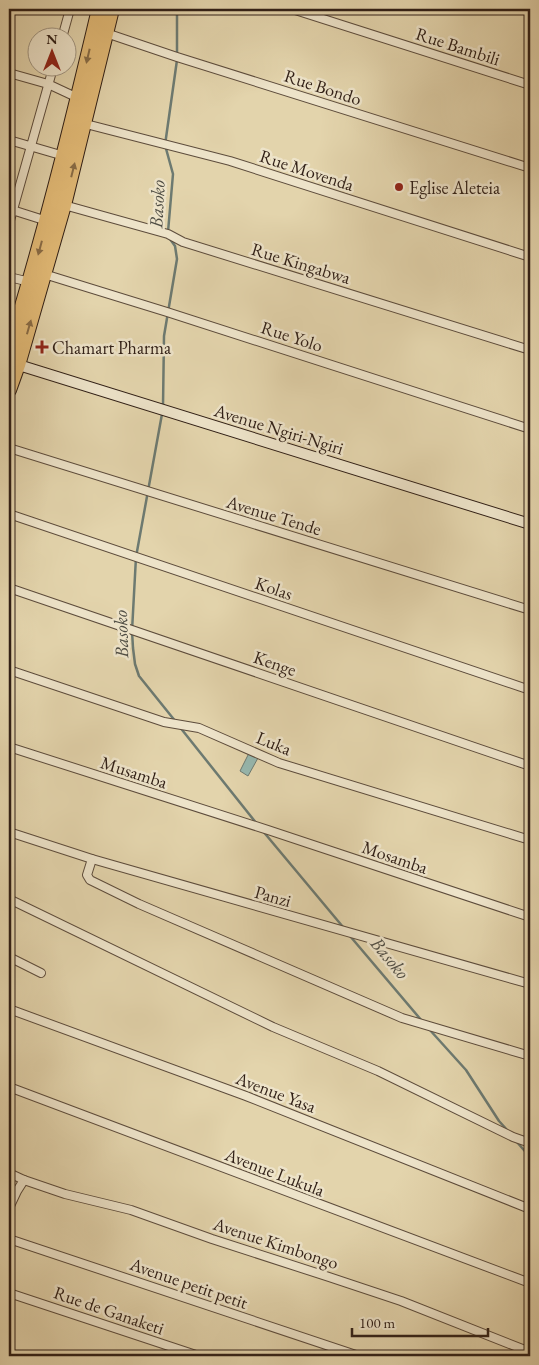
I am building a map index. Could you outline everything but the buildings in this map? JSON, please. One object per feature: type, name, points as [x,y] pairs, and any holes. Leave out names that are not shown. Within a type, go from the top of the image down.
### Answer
[{"type":"highway","points":[[9,390],[13,363],[44,274],[64,205],[78,122],[78,98],[99,9]]},
{"type":"highway","points":[[9,349],[30,282],[64,156],[78,122],[112,9]]},
{"type":"street","points":[[65,28],[70,9]]},
{"type":"street","name":"Rue Bambili","points":[[292,9],[530,85]]},
{"type":"street","name":"Rue Bondo","points":[[106,33],[530,168]]},
{"type":"street","points":[[9,73],[48,84],[78,98]]},
{"type":"street","points":[[9,224],[11,210],[50,78]]},
{"type":"street","name":"Rue Movenda","points":[[78,122],[230,162],[530,257]]},
{"type":"street","points":[[9,140],[64,156]]},
{"type":"street","name":"Rue Kingabwa","points":[[64,205],[168,234],[192,245],[530,350]]},
{"type":"street","points":[[11,210],[47,221]]},
{"type":"street","name":"Rue Yolo","points":[[44,274],[530,429]]},
{"type":"street","points":[[9,277],[30,282]]},
{"type":"street","name":"Avenue Ngiri-Ngiri","points":[[13,363],[530,524]]},
{"type":"street","name":"Avenue Tende","points":[[9,448],[530,610]]},
{"type":"street","name":"Kolas","points":[[9,514],[530,690]]},
{"type":"street","name":"Kenge","points":[[9,588],[530,766]]},
{"type":"street","name":"Luka","points":[[9,670],[164,722],[199,728],[279,763],[530,840]]},
{"type":"street","name":"Musamba","points":[[9,747],[251,824]]},
{"type":"street","name":"Mosamba","points":[[251,824],[530,917]]},
{"type":"street","name":"Panzi","points":[[9,832],[92,859],[530,984]]},
{"type":"street","points":[[92,859],[87,875],[90,880],[139,904],[402,1018],[530,1056]]},
{"type":"street","points":[[9,899],[273,1027],[378,1071],[513,1137],[530,1143]]},
{"type":"street","points":[[9,957],[41,973]]},
{"type":"street","name":"Avenue Yasa","points":[[9,1008],[246,1096],[530,1209]]},
{"type":"street","name":"Avenue Lukula","points":[[9,1087],[530,1284]]},
{"type":"street","name":"Avenue Kimbongo","points":[[9,1173],[65,1194],[131,1210],[212,1239],[289,1262],[401,1301],[530,1352]]},
{"type":"street","points":[[9,1208],[16,1191],[24,1180]]},
{"type":"street","name":"Avenue petit petit","points":[[9,1239],[359,1356]]},
{"type":"street","name":"Rue de Ganaketi","points":[[9,1292],[199,1356]]},
{"type":"water","points":[[249,753],[258,758],[248,776],[240,771]]},
{"type":"waterway","name":"Basoko","points":[[177,9],[177,54]]},
{"type":"waterway","name":"Basoko","points":[[168,232],[173,174],[165,145],[177,60]]},
{"type":"waterway","name":"Basoko","points":[[163,406],[164,336],[177,259],[175,246],[170,239]]},
{"type":"waterway","name":"Basoko","points":[[162,414],[136,557],[132,631],[135,664],[139,676],[176,722]]},
{"type":"waterway","name":"Basoko","points":[[179,726],[257,824]]},
{"type":"waterway","name":"Basoko","points":[[262,830],[343,927]]},
{"type":"waterway","name":"Basoko","points":[[350,936],[422,1021]]},
{"type":"waterway","name":"Basoko","points":[[429,1029],[466,1070],[499,1121],[508,1131]]},
{"type":"waterway","name":"Basoko","points":[[516,1141],[530,1157]]},
{"type":"place","name":"Eglise Aleteia","points":[[399,187]]},
{"type":"place","name":"Chamart Pharma","points":[[42,347]]}]
